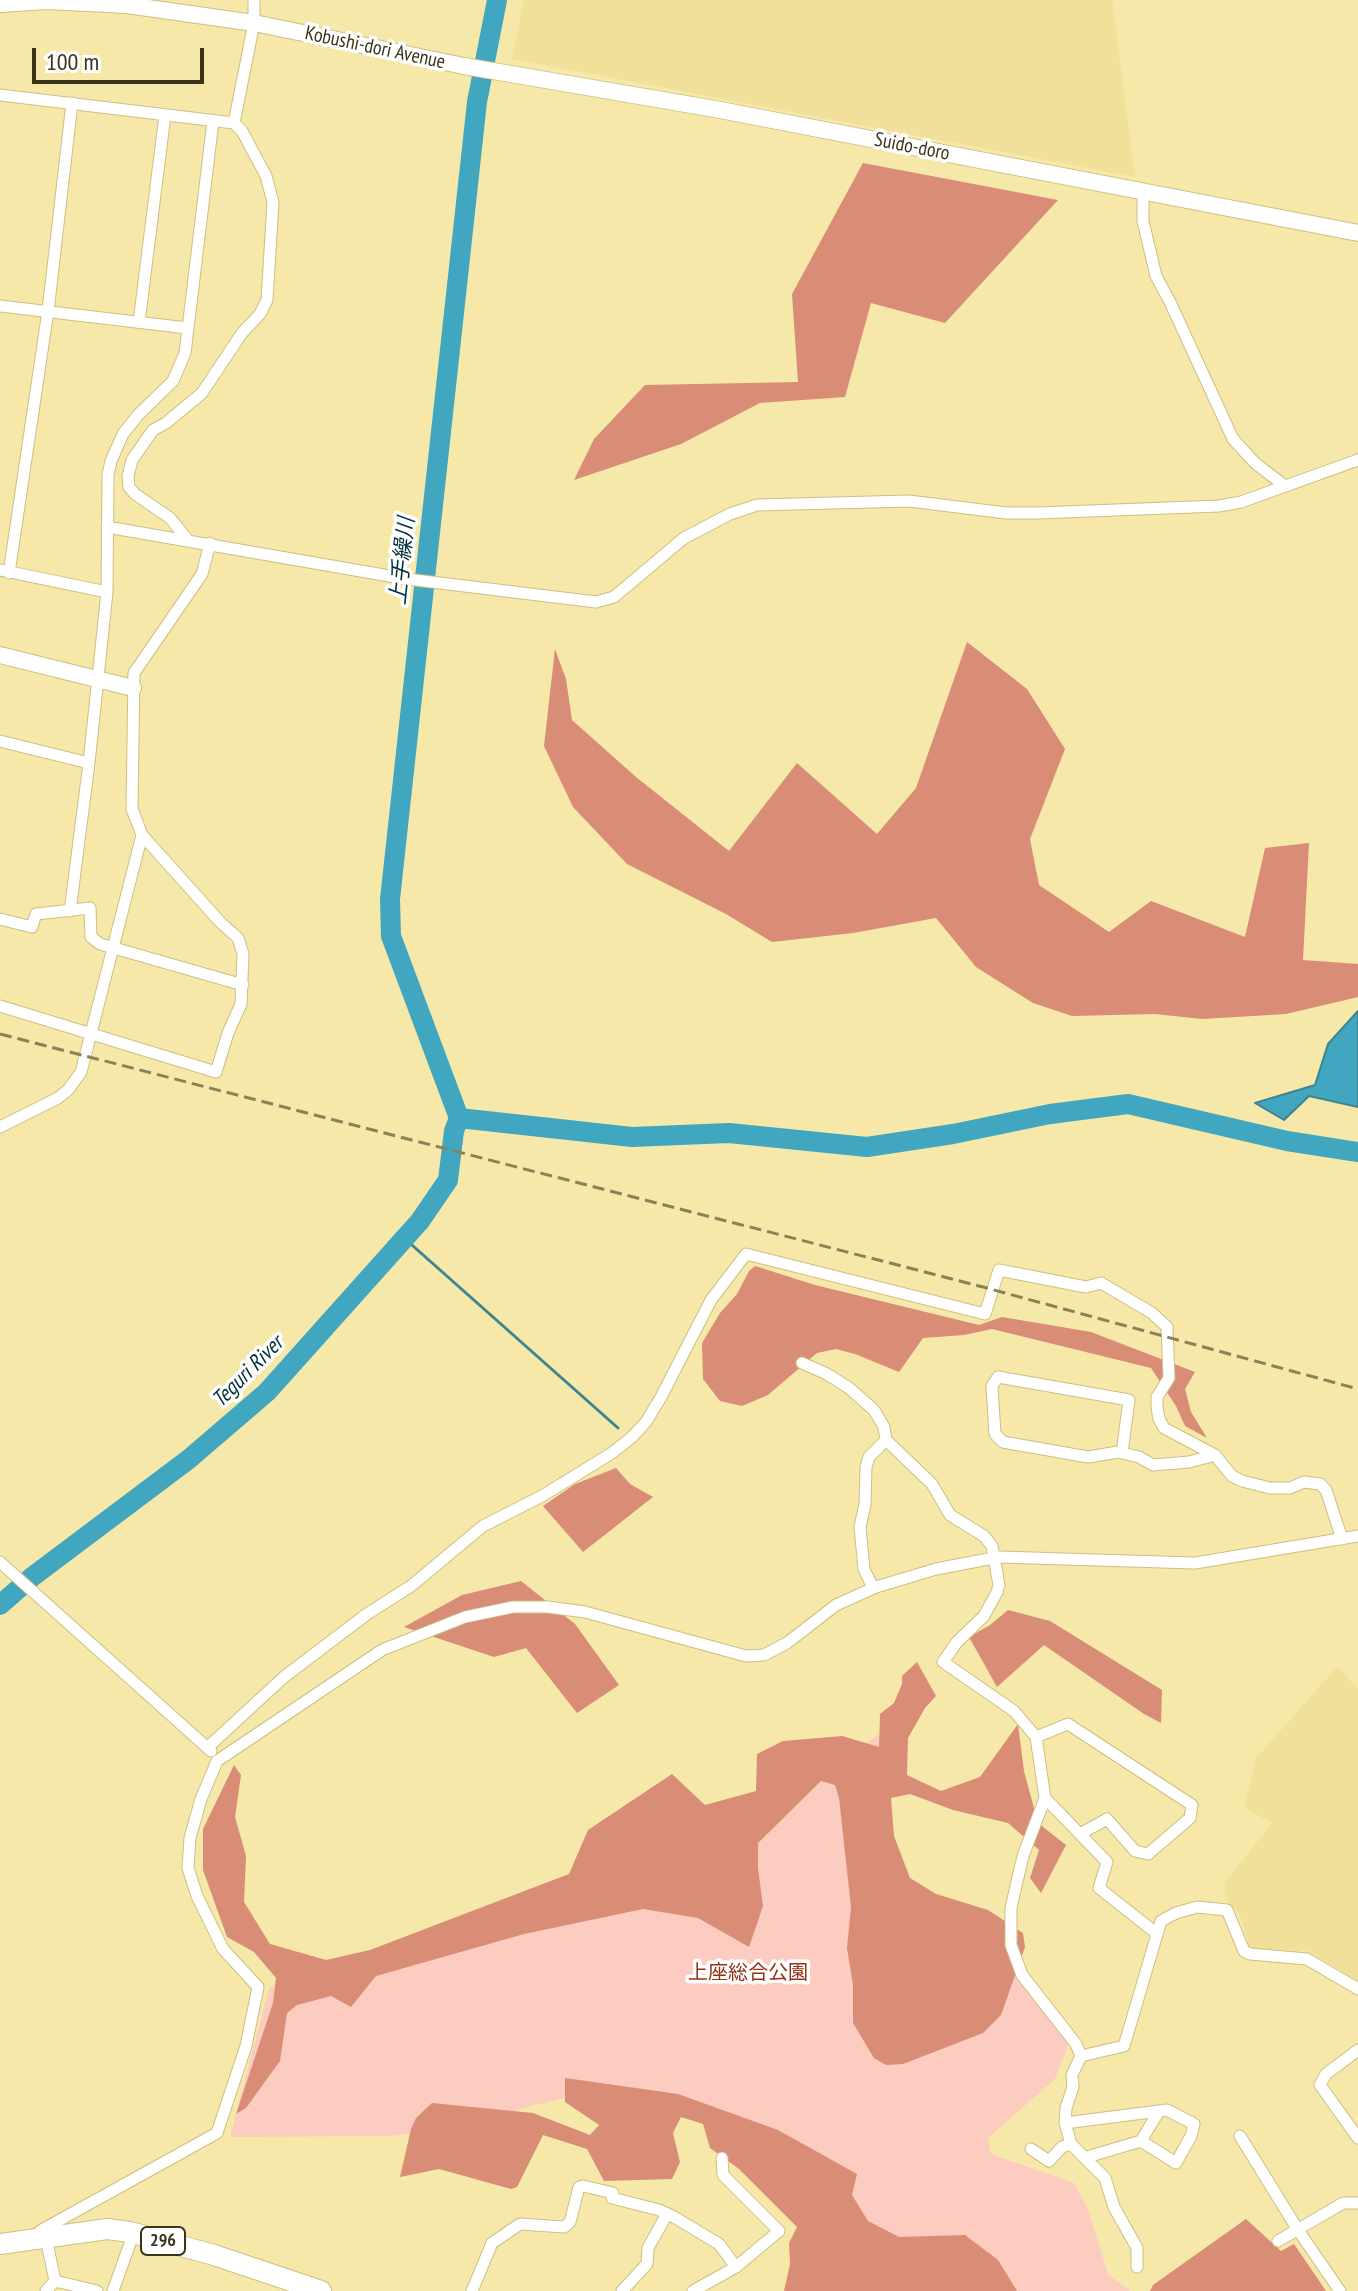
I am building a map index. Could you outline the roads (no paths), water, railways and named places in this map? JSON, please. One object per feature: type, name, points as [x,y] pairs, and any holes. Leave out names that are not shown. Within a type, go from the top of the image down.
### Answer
[{"type":"highway","name":"296","points":[[0,2244],[107,2229],[134,2232],[321,2291]]},
{"type":"street","points":[[234,123],[254,23],[254,0]]},
{"type":"street","name":"Kobushi-dori Avenue","points":[[0,4],[47,1],[127,5],[254,23],[464,66]]},
{"type":"street","name":"Suido-doro","points":[[464,66],[715,109],[1358,233]]},
{"type":"street","points":[[0,95],[234,123],[242,131],[266,176],[273,202],[267,300],[202,393],[153,430],[132,460],[128,476],[129,487],[135,494],[170,518],[187,539]]},
{"type":"street","points":[[72,103],[48,311],[4,572],[107,592]]},
{"type":"street","points":[[139,322],[165,115]]},
{"type":"street","points":[[70,911],[107,592],[111,461],[123,434],[138,415],[164,392],[180,370],[185,353],[213,121]]},
{"type":"street","points":[[1143,191],[1143,221],[1156,276],[1233,439],[1255,463],[1285,486]]},
{"type":"street","points":[[0,306],[187,328]]},
{"type":"street","points":[[107,527],[407,579],[596,602],[614,597],[684,538],[730,514],[757,505],[909,501],[1006,513],[1219,506],[1241,502],[1358,460]]},
{"type":"street","points":[[0,1006],[216,1072],[241,1004],[243,954],[238,938],[142,835],[132,809],[133,688],[137,666],[202,574],[210,543]]},
{"type":"street","points":[[0,655],[133,688]]},
{"type":"street","points":[[0,741],[89,763]]},
{"type":"street","points":[[0,1127],[68,1090],[81,1072],[142,835]]},
{"type":"street","points":[[0,919],[32,927],[36,914],[90,908],[91,937],[100,944],[243,985]]},
{"type":"street","points":[[208,1747],[284,1677],[367,1614],[411,1586],[483,1526],[542,1496],[612,1453],[632,1437],[646,1422],[661,1397],[711,1300],[746,1254],[985,1314],[999,1270],[1086,1287],[1101,1283],[1152,1313],[1167,1327],[1169,1378],[1157,1397],[1159,1419],[1164,1428],[1215,1455],[1232,1476],[1242,1481],[1270,1488],[1290,1488],[1304,1482],[1320,1484],[1326,1490],[1342,1539]]},
{"type":"street","points":[[802,1363],[849,1388],[874,1410],[884,1427],[886,1440],[932,1484],[950,1515],[984,1536],[992,1546],[999,1585],[997,1592],[984,1616],[957,1642],[943,1662],[1004,1703],[1036,1737],[1045,1798],[1023,1856],[1016,1886],[1011,1908],[1011,1945],[1022,1975],[1054,2013],[1081,2056],[1072,2075],[1073,2087],[1065,2123],[1071,2144],[1105,2178],[1114,2207],[1137,2248],[1137,2267]]},
{"type":"street","points":[[1122,1453],[1129,1400],[998,1377],[992,1386],[995,1434],[1003,1442],[1088,1457],[1122,1453],[1139,1457],[1153,1465],[1189,1462],[1215,1455]]},
{"type":"street","points":[[873,1588],[864,1569],[860,1527],[865,1504],[866,1467],[869,1457],[886,1440]]},
{"type":"street","points":[[55,2281],[40,2231],[217,2133],[246,2046],[258,1987],[223,1949],[212,1931],[188,1868],[201,1799],[217,1761],[382,1650],[465,1617],[513,1607],[548,1607],[585,1612],[746,1656],[764,1655],[787,1643],[836,1605],[873,1588],[936,1569],[995,1558],[1195,1563],[1358,1536]]},
{"type":"street","points":[[0,1562],[208,1747],[217,1761]]},
{"type":"street","points":[[1036,1737],[1068,1724],[1192,1805],[1190,1818],[1148,1854],[1135,1851],[1107,1819],[1080,1834]]},
{"type":"street","points":[[1045,1798],[1107,1862],[1099,1888],[1156,1933]]},
{"type":"street","points":[[1081,2056],[1124,2046],[1161,1921],[1197,1907],[1227,1910],[1244,1951],[1307,1959],[1358,1989]]},
{"type":"street","points":[[1358,2051],[1326,2074],[1320,2085],[1358,2138]]},
{"type":"street","points":[[1065,2123],[1167,2110],[1194,2124],[1176,2163],[1141,2141]]},
{"type":"street","points":[[1087,2157],[1141,2141],[1159,2111]]},
{"type":"street","points":[[1240,2136],[1340,2291]]},
{"type":"street","points":[[1031,2149],[1049,2161],[1062,2147],[1071,2144]]},
{"type":"street","points":[[693,2291],[736,2267],[779,2231],[723,2175],[722,2158]]},
{"type":"street","points":[[472,2291],[492,2243],[520,2224],[564,2227],[570,2222],[579,2187],[613,2193],[612,2198],[667,2214],[719,2244],[736,2267]]},
{"type":"street","points":[[1278,2241],[1343,2203],[1358,2203]]},
{"type":"street","points":[[622,2291],[647,2264],[648,2248],[667,2214]]},
{"type":"street","points":[[113,2291],[134,2232]]},
{"type":"street","points":[[46,2291],[55,2281]]},
{"type":"street","points":[[55,2281],[97,2291]]},
{"type":"water","points":[[1358,1011],[1358,1107],[1309,1096],[1284,1120],[1255,1103],[1315,1085],[1328,1044]]},
{"type":"waterway","name":"上手繰川","points":[[459,1118],[391,936],[390,899],[477,102],[497,0]]},
{"type":"waterway","points":[[459,1118],[632,1137],[729,1133],[867,1147],[953,1134],[1050,1114],[1128,1104],[1287,1141],[1358,1152]]},
{"type":"waterway","name":"Teguri River","points":[[0,1605],[32,1577],[189,1459],[267,1392],[420,1221],[448,1180],[454,1131],[459,1118]]},
{"type":"waterway","points":[[404,1238],[618,1428]]},
{"type":"railway","points":[[0,1034],[983,1287],[1358,1389]]},
{"type":"park label","name":"上座総合公園","points":[[748,1973]]}]
